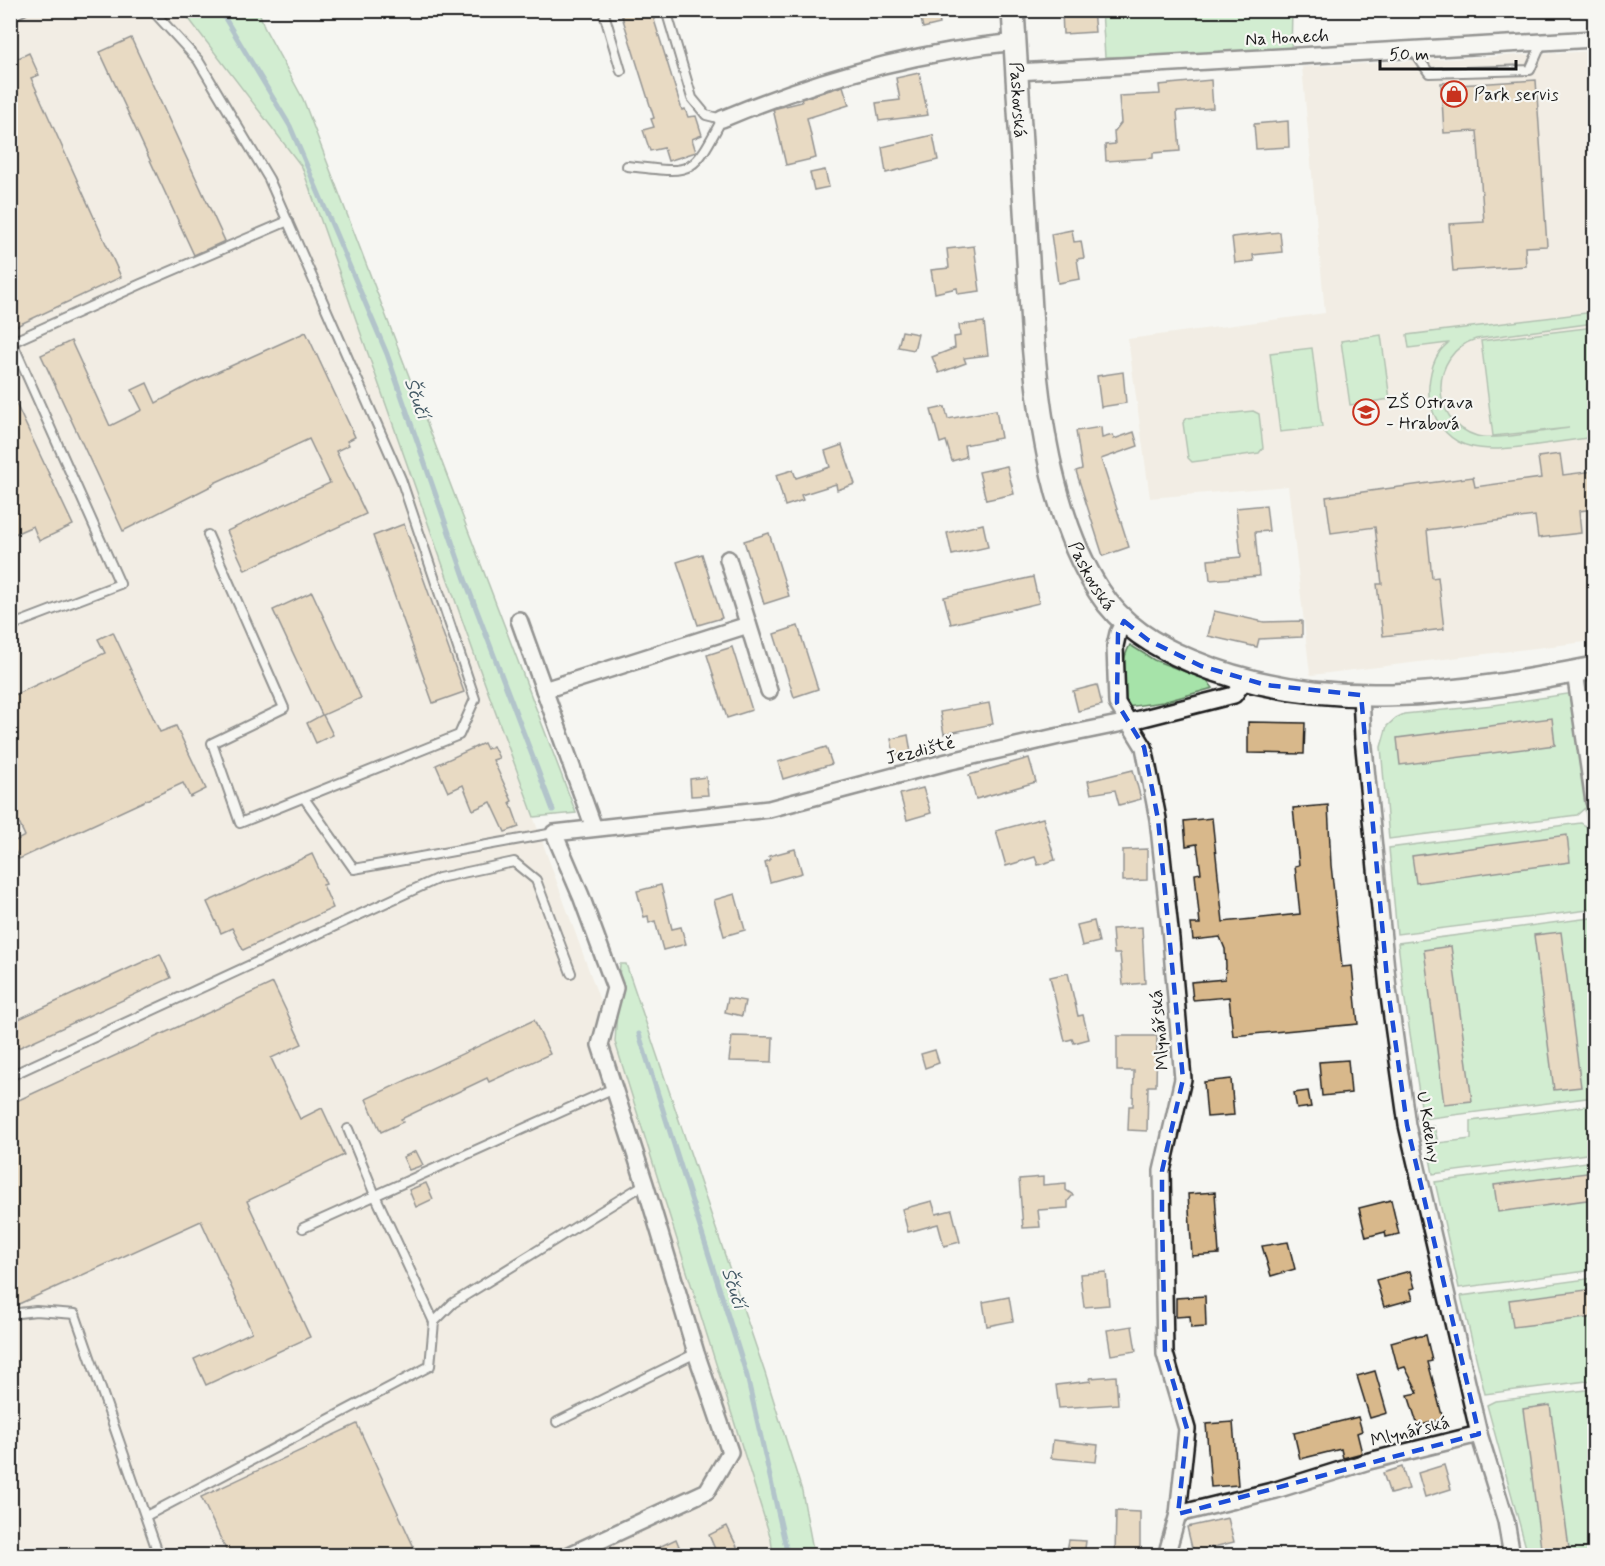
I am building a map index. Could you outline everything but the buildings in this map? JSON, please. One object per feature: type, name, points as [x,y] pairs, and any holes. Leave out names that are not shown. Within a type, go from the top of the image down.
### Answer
[{"type":"main road","name":"Paskovská","points":[[1013,10],[1036,387],[1043,428],[1056,483],[1074,542],[1100,592],[1124,621],[1148,640],[1174,654],[1245,680],[1288,689],[1361,695],[1403,695],[1472,690],[1585,670]]},
{"type":"street","name":"Na Honech","points":[[1017,72],[1594,39]]},
{"type":"street","name":"Paskovská","points":[[722,119],[831,79],[967,46],[1016,42]]},
{"type":"street","points":[[728,559],[769,691]]},
{"type":"street","points":[[519,620],[594,828]]},
{"type":"street","name":"Mlynářská","points":[[1124,621],[1115,646],[1117,703],[1144,747],[1158,819],[1183,1079],[1162,1171],[1165,1354],[1187,1429],[1178,1514],[1166,1556]]},
{"type":"street","points":[[544,690],[748,625]]},
{"type":"street","points":[[1585,670],[1594,802]]},
{"type":"street","name":"Jezdiště","points":[[554,833],[769,808],[947,762],[1128,722],[1234,695],[1245,680]]},
{"type":"street","name":"U Kotelny","points":[[1361,695],[1363,738],[1388,989],[1407,1125],[1479,1434],[1506,1521],[1512,1556]]},
{"type":"street","points":[[554,833],[581,896],[615,988],[600,1045],[696,1353],[730,1452],[707,1491],[567,1556]]},
{"type":"street","name":"Mlynářská","points":[[1178,1514],[1276,1490],[1369,1461],[1479,1434]]},
{"type":"lane","points":[[10,17],[24,10]]},
{"type":"lane","points":[[152,10],[198,60],[269,179],[401,479],[475,699],[459,735],[240,823],[212,743],[284,708],[208,535]]},
{"type":"lane","points":[[603,10],[621,71]]},
{"type":"lane","points":[[627,166],[668,171],[683,170],[695,164],[704,155],[722,119],[706,114],[692,98],[666,10]]},
{"type":"lane","points":[[1413,50],[1429,73],[1530,70],[1542,43]]},
{"type":"lane","points":[[10,626],[120,584],[11,343],[288,221]]},
{"type":"lane","points":[[304,798],[354,869],[554,833]]},
{"type":"lane","points":[[10,1076],[439,878],[514,862],[536,880],[571,973]]},
{"type":"lane","points":[[303,1228],[614,1088]]},
{"type":"lane","points":[[146,1516],[430,1366],[434,1322],[375,1195],[348,1129]]},
{"type":"lane","points":[[434,1322],[453,1303],[645,1184]]},
{"type":"lane","points":[[10,1314],[36,1311],[75,1314],[159,1556]]},
{"type":"lane","points":[[557,1422],[696,1353]]},
{"type":"highlighted area","points":[[1124,621],[1148,640],[1201,666],[1266,685],[1361,695],[1388,989],[1407,1125],[1479,1434],[1178,1514],[1187,1429],[1165,1354],[1162,1171],[1183,1079],[1158,819],[1144,747],[1117,703],[1118,633]]},
{"type":"shaded area","points":[[11,11],[208,11],[281,109],[477,662],[615,1042],[771,1539],[773,1555],[11,1556]]},
{"type":"shaded area","name":"ZŠ Ostrava - Hrabová","points":[[1594,51],[1594,641],[1312,675],[1310,674],[1288,486],[1150,498],[1128,339],[1325,313],[1302,67]]},
{"type":"green space","points":[[183,11],[259,11],[264,27],[303,99],[576,813],[534,817],[302,167]]},
{"type":"green space","points":[[1102,11],[1292,11],[1291,52],[1105,57]]},
{"type":"green space","points":[[1594,312],[1594,323],[1476,339],[1461,347],[1450,358],[1443,372],[1441,387],[1443,402],[1450,416],[1461,428],[1477,436],[1485,437],[1508,436],[1569,428],[1493,436],[1481,341],[1594,327],[1594,437],[1514,448],[1484,449],[1458,442],[1447,434],[1438,422],[1429,394],[1433,365],[1441,350],[1448,343],[1409,348],[1407,335]]},
{"type":"green space","points":[[1381,335],[1390,399],[1350,405],[1341,341]]},
{"type":"green space","points":[[1312,348],[1322,427],[1280,432],[1270,353]]},
{"type":"green space","points":[[1253,411],[1259,414],[1263,448],[1259,453],[1192,462],[1188,458],[1183,423],[1187,418]]},
{"type":"green space","points":[[1130,645],[1154,660],[1207,680],[1213,688],[1163,702],[1127,707],[1122,675],[1124,659]]},
{"type":"green space","points":[[1594,690],[1594,906],[1588,910],[1397,934],[1389,848],[1581,823],[1587,827],[1585,808],[1577,815],[1389,839],[1381,747],[1387,726],[1404,714],[1494,705]]},
{"type":"green space","points":[[1594,919],[1594,1097],[1423,1119],[1398,943]]},
{"type":"green space","points":[[620,964],[626,964],[765,1373],[802,1491],[814,1555],[773,1555],[771,1539],[615,1042]]},
{"type":"green space","points":[[1594,1105],[1594,1153],[1433,1174],[1424,1127],[1434,1126],[1438,1143],[1471,1139],[1471,1121]]},
{"type":"green space","points":[[1594,1161],[1594,1270],[1459,1288],[1435,1182]]},
{"type":"green space","points":[[1594,1278],[1594,1380],[1485,1394],[1461,1296]]},
{"type":"green space","points":[[1594,1389],[1594,1555],[1528,1555],[1487,1405],[1495,1401]]},
{"type":"waterway","name":"Ščučí","points":[[220,10],[290,126],[387,354],[466,582],[553,810]]},
{"type":"waterway","name":"Ščučí","points":[[639,1034],[747,1376],[788,1556]]},
{"type":"place","name":"Park servis","points":[[1454,94]]},
{"type":"place","name":"ZŠ Ostrava - Hrabová","points":[[1366,412]]}]
